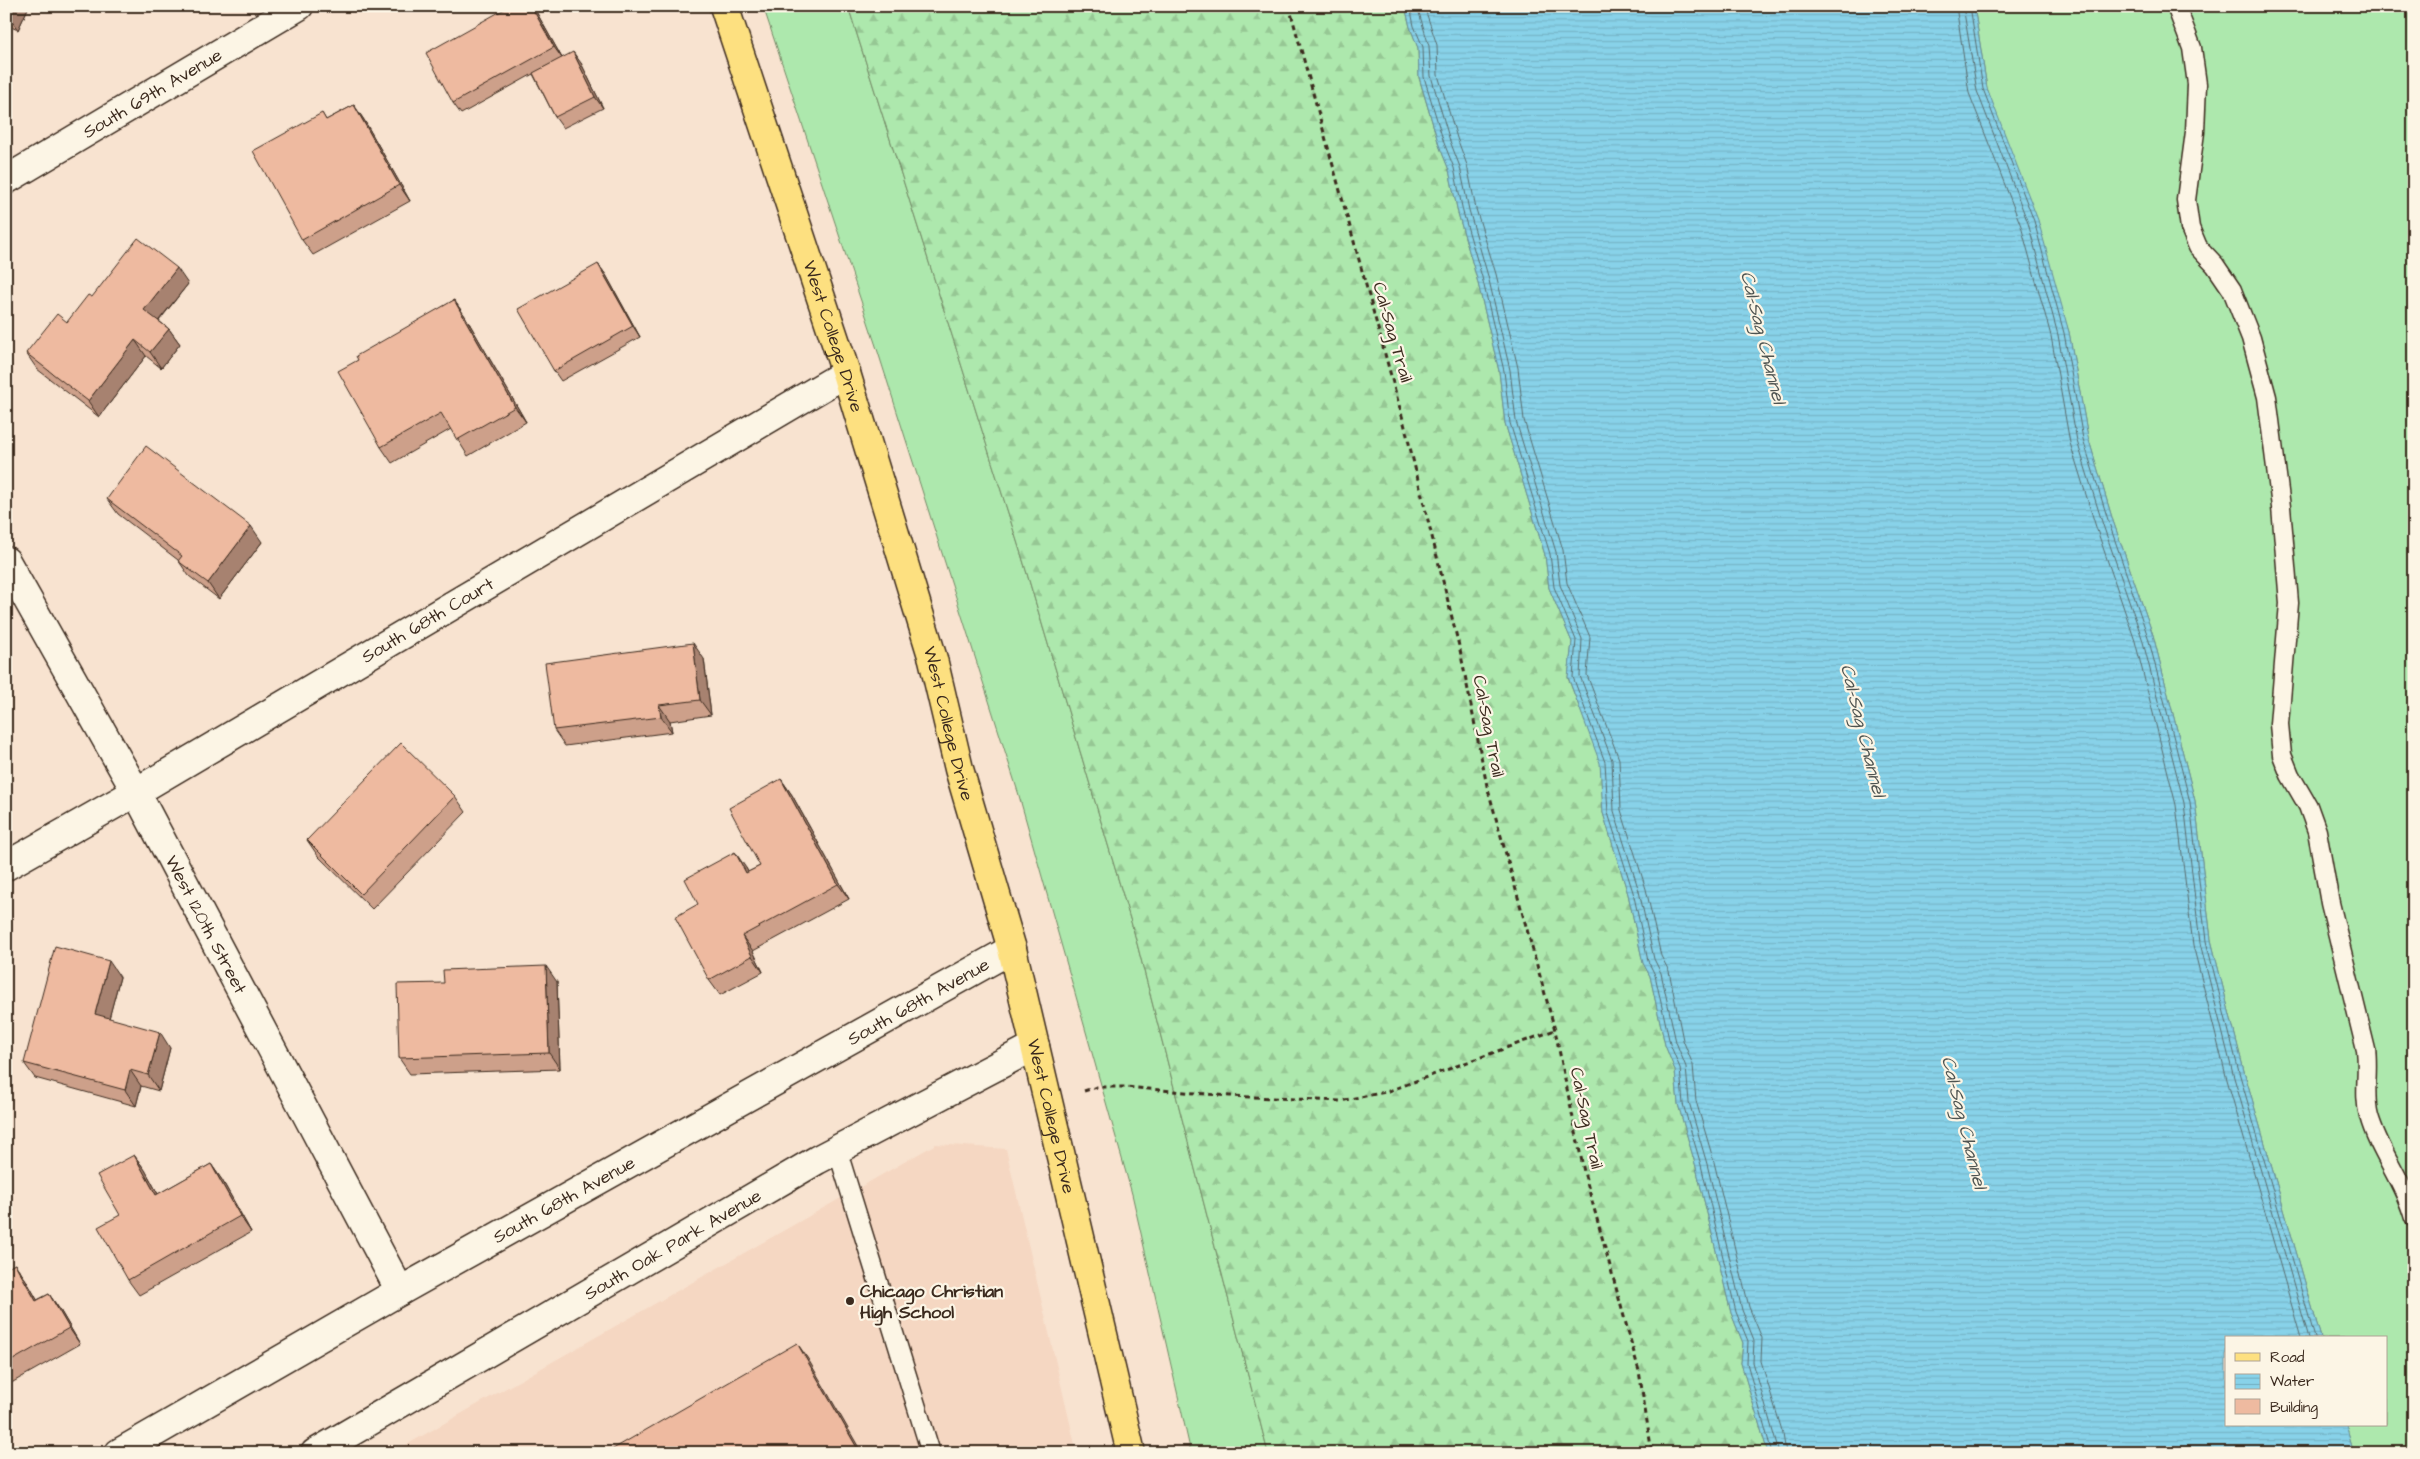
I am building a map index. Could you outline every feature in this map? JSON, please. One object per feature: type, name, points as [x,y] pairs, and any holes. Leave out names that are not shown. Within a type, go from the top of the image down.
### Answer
[{"type":"main road","name":"West College Drive","points":[[724,6],[846,373],[933,659],[958,769],[1012,949],[1131,1453]]},
{"type":"street","name":"South 69th Avenue","points":[[6,180],[299,6]]},
{"type":"street","name":"South 68th Court","points":[[6,866],[136,792],[846,373]]},
{"type":"street","name":"West 120th Street","points":[[6,561],[136,792],[400,1291]]},
{"type":"street","name":"South 68th Avenue","points":[[119,1453],[400,1291],[1012,949]]},
{"type":"street","name":"South Oak Park Avenue","points":[[315,1453],[837,1149],[1035,1046]]},
{"type":"lane","points":[[2176,6],[2192,48],[2198,84],[2195,132],[2186,200],[2190,228],[2198,247],[2215,265],[2232,290],[2251,338],[2267,397],[2281,507],[2289,602],[2279,724],[2282,755],[2290,775],[2308,806],[2317,831],[2330,903],[2366,1050],[2368,1113],[2374,1132],[2408,1197],[2414,1218]]},
{"type":"lane","points":[[837,1149],[931,1453]]},
{"type":"path","name":"Cal-Sag Trail","points":[[1289,6],[1404,423],[1460,650],[1487,786],[1555,1030],[1584,1172],[1639,1371],[1652,1453]]},
{"type":"path","points":[[1048,1101],[1097,1088],[1116,1087],[1230,1096],[1340,1101],[1386,1092],[1555,1030]]},
{"type":"shaded area","name":"Chicago Christian High School","points":[[936,1144],[1006,1149],[1077,1453],[392,1453]]},
{"type":"green space","points":[[763,6],[848,6],[1022,557],[1134,932],[1268,1453],[1191,1453],[1132,1194],[1018,792],[878,352]]},
{"type":"green space","points":[[848,6],[1405,6],[1418,48],[1419,78],[1439,145],[1449,170],[1458,213],[1477,279],[1499,371],[1505,423],[1545,555],[1549,588],[1572,642],[1568,678],[1601,763],[1603,813],[1628,894],[1643,963],[1650,976],[1665,1045],[1675,1070],[1678,1104],[1696,1167],[1731,1313],[1743,1343],[1741,1363],[1768,1453],[1268,1453],[1134,932],[1022,557]]},
{"type":"green space","points":[[1974,6],[2414,6],[2414,1453],[2354,1453],[2346,1426],[2388,1426],[2388,1336],[2320,1336],[2244,1071],[2211,940],[2195,801],[2153,635],[2113,521],[2088,437],[2069,332],[1987,88]]},
{"type":"water","name":"Cal-Sag Channel","points":[[1405,6],[1974,6],[1987,88],[2038,220],[2069,332],[2088,437],[2113,521],[2153,635],[2195,801],[2211,940],[2244,1071],[2320,1336],[2225,1336],[2225,1426],[2346,1426],[2354,1453],[1768,1453],[1741,1363],[1743,1343],[1731,1313],[1696,1167],[1678,1104],[1675,1070],[1665,1045],[1650,976],[1643,963],[1628,894],[1603,813],[1600,763],[1568,677],[1572,642],[1549,588],[1545,555],[1505,423],[1499,371],[1477,279],[1458,213],[1449,170],[1439,145],[1419,77],[1418,48]]},
{"type":"building","points":[[6,6],[11,6],[7,14],[6,14]]},
{"type":"building","points":[[510,6],[531,6],[554,47],[453,103],[426,53]]},
{"type":"building","points":[[573,52],[595,97],[555,117],[533,73]]},
{"type":"building","points":[[354,105],[399,185],[302,240],[253,151],[322,113],[326,120]]},
{"type":"building","points":[[138,238],[177,268],[144,310],[169,329],[150,352],[135,340],[88,401],[26,353],[57,314],[67,322],[88,295],[92,297]]},
{"type":"building","points":[[598,264],[633,326],[554,371],[518,309]]},
{"type":"building","points":[[454,300],[515,407],[457,440],[441,413],[381,447],[338,371],[358,360],[356,356]]},
{"type":"building","points":[[146,446],[251,526],[208,583],[178,561],[182,556],[107,499]]},
{"type":"building","points":[[693,643],[700,700],[659,705],[661,717],[554,730],[545,663]]},
{"type":"building","points":[[401,743],[455,796],[361,894],[307,840]]},
{"type":"building","points":[[781,779],[838,884],[742,936],[752,956],[709,980],[675,917],[698,904],[685,879],[735,852],[746,873],[760,866],[729,808]]},
{"type":"building","points":[[55,946],[109,961],[95,1014],[160,1032],[148,1075],[130,1070],[125,1090],[24,1063]]},
{"type":"building","points":[[546,966],[549,1053],[399,1058],[397,984],[444,983],[443,970]]},
{"type":"building","points":[[134,1155],[156,1195],[211,1164],[240,1216],[128,1280],[98,1227],[120,1215],[97,1175]]},
{"type":"building","points":[[15,1264],[36,1301],[49,1294],[69,1328],[6,1364],[6,1269]]},
{"type":"building","points":[[797,1343],[860,1453],[606,1453]]},
{"type":"place","name":"Chicago Christian High School","points":[[850,1301]]}]
